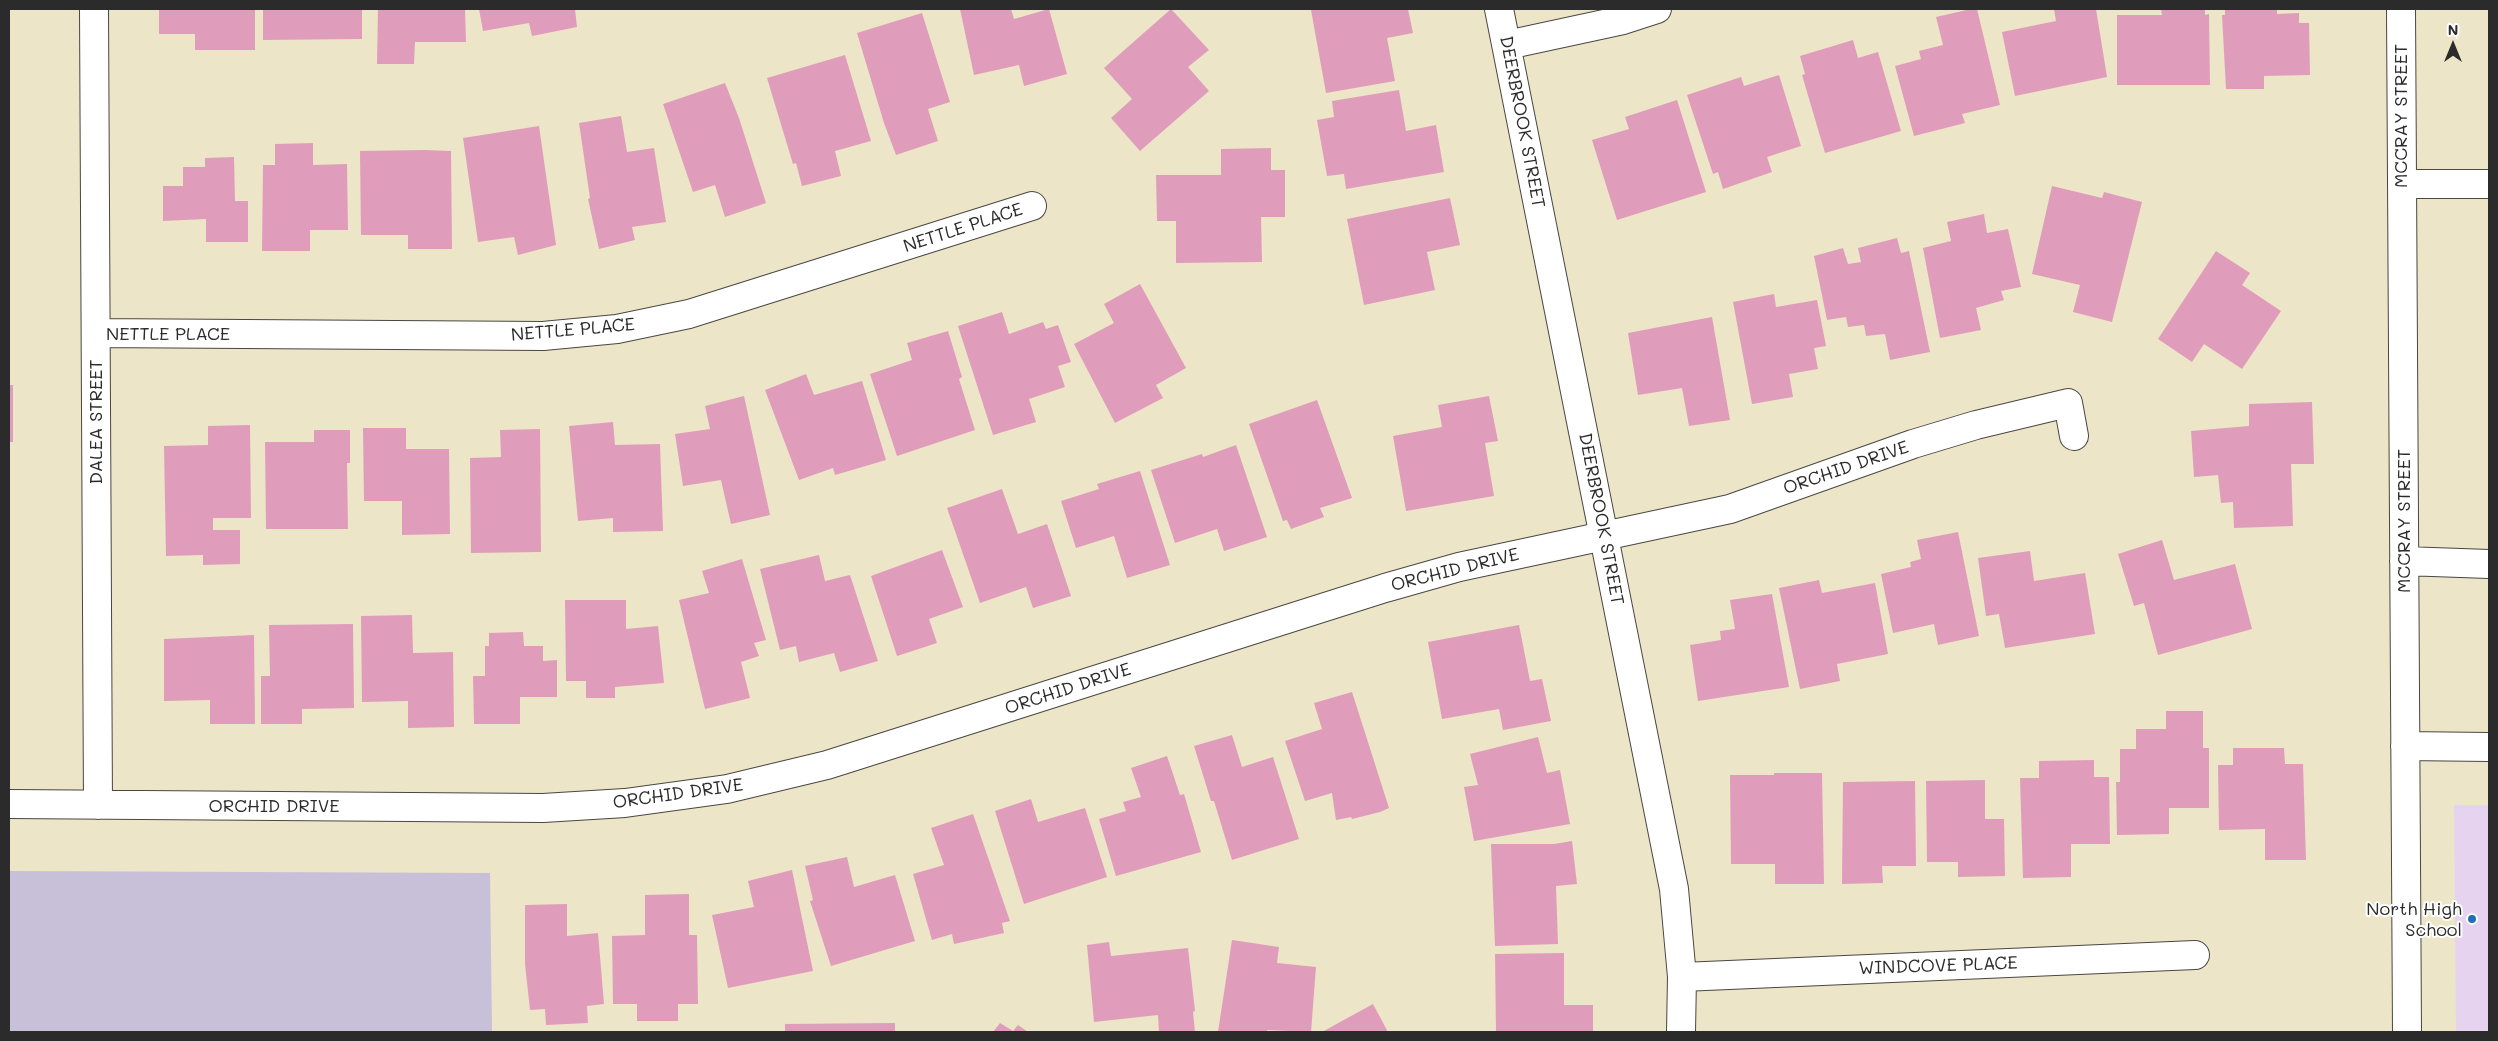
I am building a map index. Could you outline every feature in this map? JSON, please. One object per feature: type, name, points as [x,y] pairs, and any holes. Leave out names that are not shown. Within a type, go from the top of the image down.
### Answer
[{"type":"street","name":"DALEA STREET","points":[[94,9],[98,805]]},
{"type":"street","name":"DEERBROOK STREET","points":[[1499,9],[1674,889],[1682,977],[1681,1032]]},
{"type":"street","points":[[1506,45],[1623,20],[1657,9]]},
{"type":"street","name":"MCCRAY STREET","points":[[2401,9],[2407,1032]]},
{"type":"street","points":[[2402,184],[2489,184]]},
{"type":"street","name":"NETTLE PLACE","points":[[96,333],[543,336],[617,329],[689,314],[1032,206]]},
{"type":"street","name":"ORCHID DRIVE","points":[[9,804],[543,808],[625,803],[727,789],[828,765],[1385,588],[1459,567],[1730,509],[1922,441],[1976,425],[2068,403],[2074,436]]},
{"type":"street","points":[[2404,561],[2489,564]]},
{"type":"street","points":[[2405,746],[2489,746]]},
{"type":"street","name":"WINDCOVE PLACE","points":[[1682,977],[2195,955]]},
{"type":"shaded area","name":"North High School","points":[[2454,805],[2489,805],[2489,1032],[2456,1032]]},
{"type":"shaded area","points":[[9,871],[490,873],[492,1032],[9,1032]]},
{"type":"building","points":[[159,9],[255,9],[255,50],[195,50],[195,34],[159,34]]},
{"type":"building","points":[[263,9],[362,9],[362,39],[263,40]]},
{"type":"building","points":[[378,9],[465,9],[466,42],[415,42],[414,64],[377,64]]},
{"type":"building","points":[[479,9],[575,9],[577,27],[532,36],[529,23],[483,31]]},
{"type":"building","points":[[960,9],[1011,9],[1014,19],[1049,9],[1067,74],[1024,86],[1019,65],[974,75]]},
{"type":"building","points":[[1171,9],[1209,50],[1188,67],[1209,91],[1140,151],[1111,118],[1132,99],[1104,68]]},
{"type":"building","points":[[1408,9],[1413,33],[1387,38],[1395,81],[1326,93],[1311,10]]},
{"type":"building","points":[[1977,9],[2000,105],[1962,114],[1965,123],[1914,136],[1895,66],[1921,59],[1919,51],[1943,45],[1936,17]]},
{"type":"building","points":[[2054,9],[2096,9],[2107,77],[2015,96],[2002,32],[2056,21]]},
{"type":"building","points":[[2161,9],[2205,9],[2205,15],[2209,14],[2210,85],[2117,85],[2117,15],[2162,15]]},
{"type":"building","points":[[2225,9],[2277,9],[2277,14],[2299,13],[2299,23],[2309,23],[2310,75],[2264,76],[2264,89],[2226,89],[2222,15],[2225,15]]},
{"type":"building","points":[[922,13],[950,102],[928,109],[938,141],[896,155],[884,123],[857,33]]},
{"type":"building","points":[[1853,40],[1858,58],[1878,52],[1901,131],[1825,153],[1802,75],[1805,74],[1800,56]]},
{"type":"building","points":[[845,55],[871,141],[835,151],[841,176],[802,186],[796,163],[793,164],[767,78]]},
{"type":"building","points":[[1779,75],[1801,146],[1767,157],[1772,172],[1723,189],[1718,172],[1713,174],[1687,95],[1741,77],[1744,86]]},
{"type":"building","points":[[725,83],[739,118],[766,203],[725,217],[715,185],[693,192],[663,104]]},
{"type":"building","points":[[1399,90],[1406,131],[1436,125],[1444,172],[1346,189],[1344,174],[1327,176],[1317,120],[1334,117],[1332,101]]},
{"type":"building","points":[[1677,100],[1706,192],[1617,220],[1592,140],[1629,129],[1625,117]]},
{"type":"building","points":[[621,116],[627,152],[654,148],[666,222],[632,227],[635,240],[599,249],[588,199],[590,198],[579,123]]},
{"type":"building","points":[[539,126],[556,245],[518,255],[514,237],[478,242],[463,138]]},
{"type":"building","points":[[313,143],[313,165],[347,164],[348,230],[310,230],[310,251],[262,251],[263,165],[275,165],[275,144]]},
{"type":"building","points":[[1271,148],[1271,170],[1285,170],[1285,217],[1261,217],[1262,262],[1176,263],[1176,221],[1157,221],[1156,175],[1221,175],[1221,149]]},
{"type":"building","points":[[360,151],[451,151],[452,249],[408,249],[408,235],[361,235]]},
{"type":"building","points":[[234,157],[235,201],[248,201],[248,242],[206,242],[206,219],[163,221],[163,186],[183,186],[183,167],[205,167],[205,158]]},
{"type":"building","points":[[2052,186],[2102,198],[2104,192],[2142,202],[2112,322],[2073,312],[2080,285],[2032,274]]},
{"type":"building","points":[[1450,198],[1460,245],[1427,252],[1435,290],[1364,305],[1347,219]]},
{"type":"building","points":[[1984,214],[1987,233],[2008,229],[2021,287],[2001,291],[2004,300],[1976,308],[1981,330],[1940,338],[1923,248],[1951,241],[1947,222]]},
{"type":"building","points":[[1897,238],[1901,253],[1909,251],[1930,352],[1890,360],[1885,334],[1866,336],[1864,325],[1848,327],[1846,317],[1827,320],[1814,256],[1843,248],[1848,264],[1861,262],[1858,248]]},
{"type":"building","points":[[2216,251],[2250,273],[2242,285],[2281,311],[2242,369],[2204,344],[2192,362],[2158,339]]},
{"type":"building","points":[[1140,284],[1186,368],[1156,385],[1163,398],[1115,423],[1074,344],[1114,323],[1104,304]]},
{"type":"building","points":[[1774,294],[1776,307],[1817,300],[1826,346],[1814,348],[1818,369],[1789,374],[1793,397],[1752,404],[1733,302]]},
{"type":"building","points":[[1002,312],[1009,334],[1043,322],[1046,329],[1058,325],[1071,362],[1058,366],[1065,387],[1029,399],[1036,422],[993,435],[958,326]]},
{"type":"building","points":[[1712,317],[1730,420],[1689,426],[1682,388],[1638,395],[1628,333]]},
{"type":"building","points":[[948,331],[962,377],[959,379],[975,430],[897,456],[870,374],[912,360],[907,343]]},
{"type":"building","points":[[806,374],[814,395],[862,381],[886,460],[835,475],[833,468],[799,480],[765,390]]},
{"type":"building","points":[[9,385],[13,385],[13,442],[9,442]]},
{"type":"building","points":[[744,396],[770,515],[731,524],[721,480],[683,486],[675,434],[710,429],[705,406]]},
{"type":"building","points":[[1489,396],[1498,441],[1485,443],[1494,496],[1406,511],[1393,436],[1442,427],[1438,405]]},
{"type":"building","points":[[1317,400],[1352,498],[1320,508],[1324,517],[1291,529],[1287,520],[1283,521],[1249,424]]},
{"type":"building","points":[[2312,402],[2314,464],[2291,464],[2293,526],[2234,528],[2233,502],[2221,503],[2218,475],[2194,477],[2191,431],[2249,426],[2249,404]]},
{"type":"building","points":[[613,422],[615,445],[660,444],[663,531],[613,532],[613,518],[578,521],[569,426]]},
{"type":"building","points":[[250,425],[251,518],[213,518],[213,530],[240,530],[240,564],[203,565],[203,555],[166,556],[164,446],[208,445],[208,426]]},
{"type":"building","points":[[363,428],[406,428],[406,449],[449,449],[450,534],[402,535],[402,501],[364,501]]},
{"type":"building","points":[[540,429],[541,552],[471,553],[470,458],[501,457],[500,430]]},
{"type":"building","points":[[314,430],[350,430],[350,463],[347,463],[348,529],[266,529],[265,442],[314,442]]},
{"type":"building","points":[[1236,445],[1267,537],[1224,551],[1217,529],[1175,543],[1151,470],[1202,454],[1203,457]]},
{"type":"building","points":[[1140,471],[1170,565],[1127,578],[1114,536],[1076,548],[1061,501],[1099,489],[1097,484]]},
{"type":"building","points":[[1002,489],[1018,534],[1047,524],[1071,596],[1033,608],[1026,587],[980,603],[947,508]]},
{"type":"building","points":[[1958,532],[1979,636],[1938,645],[1934,624],[1893,633],[1881,574],[1911,567],[1910,562],[1921,559],[1917,540]]},
{"type":"building","points":[[2162,540],[2174,580],[2235,564],[2252,629],[2158,655],[2144,603],[2134,606],[2118,554]]},
{"type":"building","points":[[942,550],[963,607],[929,619],[937,643],[897,656],[871,576]]},
{"type":"building","points":[[2030,551],[2034,581],[2085,573],[2095,634],[2005,648],[1999,614],[1986,616],[1978,558]]},
{"type":"building","points":[[819,555],[825,581],[850,575],[878,661],[840,672],[834,653],[799,662],[796,646],[780,650],[760,569]]},
{"type":"building","points":[[742,559],[766,640],[754,643],[759,656],[741,662],[750,698],[705,709],[679,600],[709,593],[702,571]]},
{"type":"building","points":[[1819,580],[1822,593],[1875,583],[1888,654],[1837,664],[1840,681],[1800,689],[1779,588]]},
{"type":"building","points":[[1772,594],[1789,687],[1698,701],[1690,645],[1721,640],[1720,631],[1735,629],[1730,600]]},
{"type":"building","points":[[565,600],[626,600],[626,629],[658,626],[664,683],[615,687],[615,698],[586,698],[586,681],[566,681]]},
{"type":"building","points":[[412,615],[413,653],[453,652],[454,727],[408,728],[408,701],[362,702],[361,616]]},
{"type":"building","points":[[353,624],[354,708],[302,709],[302,724],[261,724],[261,676],[270,676],[269,625]]},
{"type":"building","points":[[1519,625],[1530,681],[1542,679],[1551,721],[1503,730],[1499,709],[1442,719],[1428,642]]},
{"type":"building","points":[[523,632],[524,646],[543,646],[543,661],[557,660],[557,697],[520,697],[520,724],[474,724],[473,676],[485,676],[485,646],[489,646],[489,633]]},
{"type":"building","points":[[254,635],[255,724],[210,724],[210,700],[164,701],[164,639]]},
{"type":"building","points":[[1352,692],[1389,808],[1352,819],[1351,817],[1336,820],[1332,793],[1305,801],[1285,741],[1322,729],[1314,703]]},
{"type":"building","points":[[2166,711],[2203,711],[2203,748],[2209,748],[2209,808],[2169,808],[2169,834],[2117,835],[2116,782],[2120,782],[2120,749],[2136,749],[2136,729],[2166,729]]},
{"type":"building","points":[[1232,735],[1242,767],[1273,757],[1299,839],[1232,860],[1214,801],[1211,801],[1194,746]]},
{"type":"building","points":[[1538,737],[1547,773],[1560,770],[1570,824],[1474,841],[1464,787],[1478,785],[1470,754]]},
{"type":"building","points":[[2233,748],[2284,748],[2285,764],[2303,764],[2306,860],[2265,860],[2265,829],[2219,830],[2218,765],[2233,765]]},
{"type":"building","points":[[1167,756],[1180,795],[1184,794],[1201,852],[1116,876],[1099,819],[1126,811],[1123,802],[1141,797],[1131,768]]},
{"type":"building","points":[[2094,760],[2094,777],[2109,777],[2110,844],[2071,844],[2071,877],[2023,878],[2020,778],[2039,778],[2039,761]]},
{"type":"building","points":[[1774,773],[1822,773],[1824,884],[1775,884],[1775,864],[1731,864],[1730,775],[1774,775]]},
{"type":"building","points":[[1985,780],[1985,819],[2004,819],[2005,876],[1958,877],[1958,862],[1927,862],[1926,781]]},
{"type":"building","points":[[1915,781],[1916,866],[1882,866],[1883,883],[1842,884],[1843,782]]},
{"type":"building","points":[[1031,799],[1038,822],[1085,808],[1107,877],[1024,904],[995,811]]},
{"type":"building","points":[[973,814],[1010,921],[1002,923],[1004,933],[954,944],[952,934],[932,940],[913,874],[944,865],[931,828]]},
{"type":"building","points":[[1572,841],[1577,884],[1556,886],[1558,944],[1495,946],[1491,844],[1554,844]]},
{"type":"building","points":[[847,857],[854,887],[895,875],[915,941],[831,966],[810,901],[813,900],[805,866]]},
{"type":"building","points":[[792,870],[813,971],[728,988],[712,915],[754,907],[748,881]]},
{"type":"building","points":[[689,894],[689,935],[697,935],[698,1004],[678,1004],[678,1021],[637,1021],[637,1004],[613,1004],[612,936],[645,935],[645,895]]},
{"type":"building","points":[[567,904],[567,936],[598,933],[604,1004],[587,1006],[588,1023],[546,1025],[545,1009],[530,1010],[525,964],[525,905]]},
{"type":"building","points":[[1232,940],[1279,947],[1277,963],[1316,967],[1311,1032],[1267,1030],[1267,1032],[1218,1032]]},
{"type":"building","points":[[1109,942],[1111,956],[1188,948],[1195,1011],[1193,1012],[1195,1032],[1159,1032],[1158,1015],[1094,1022],[1087,945]]},
{"type":"building","points":[[1564,953],[1564,1005],[1593,1005],[1593,1032],[1496,1032],[1495,954]]},
{"type":"building","points":[[1373,1004],[1388,1032],[1322,1032]]},
{"type":"building","points":[[895,1023],[895,1032],[785,1032],[785,1024]]},
{"type":"building","points":[[1000,1023],[1013,1031],[1018,1025],[1028,1032],[993,1032]]},
{"type":"place","name":"North High School","points":[[2472,919]]}]
